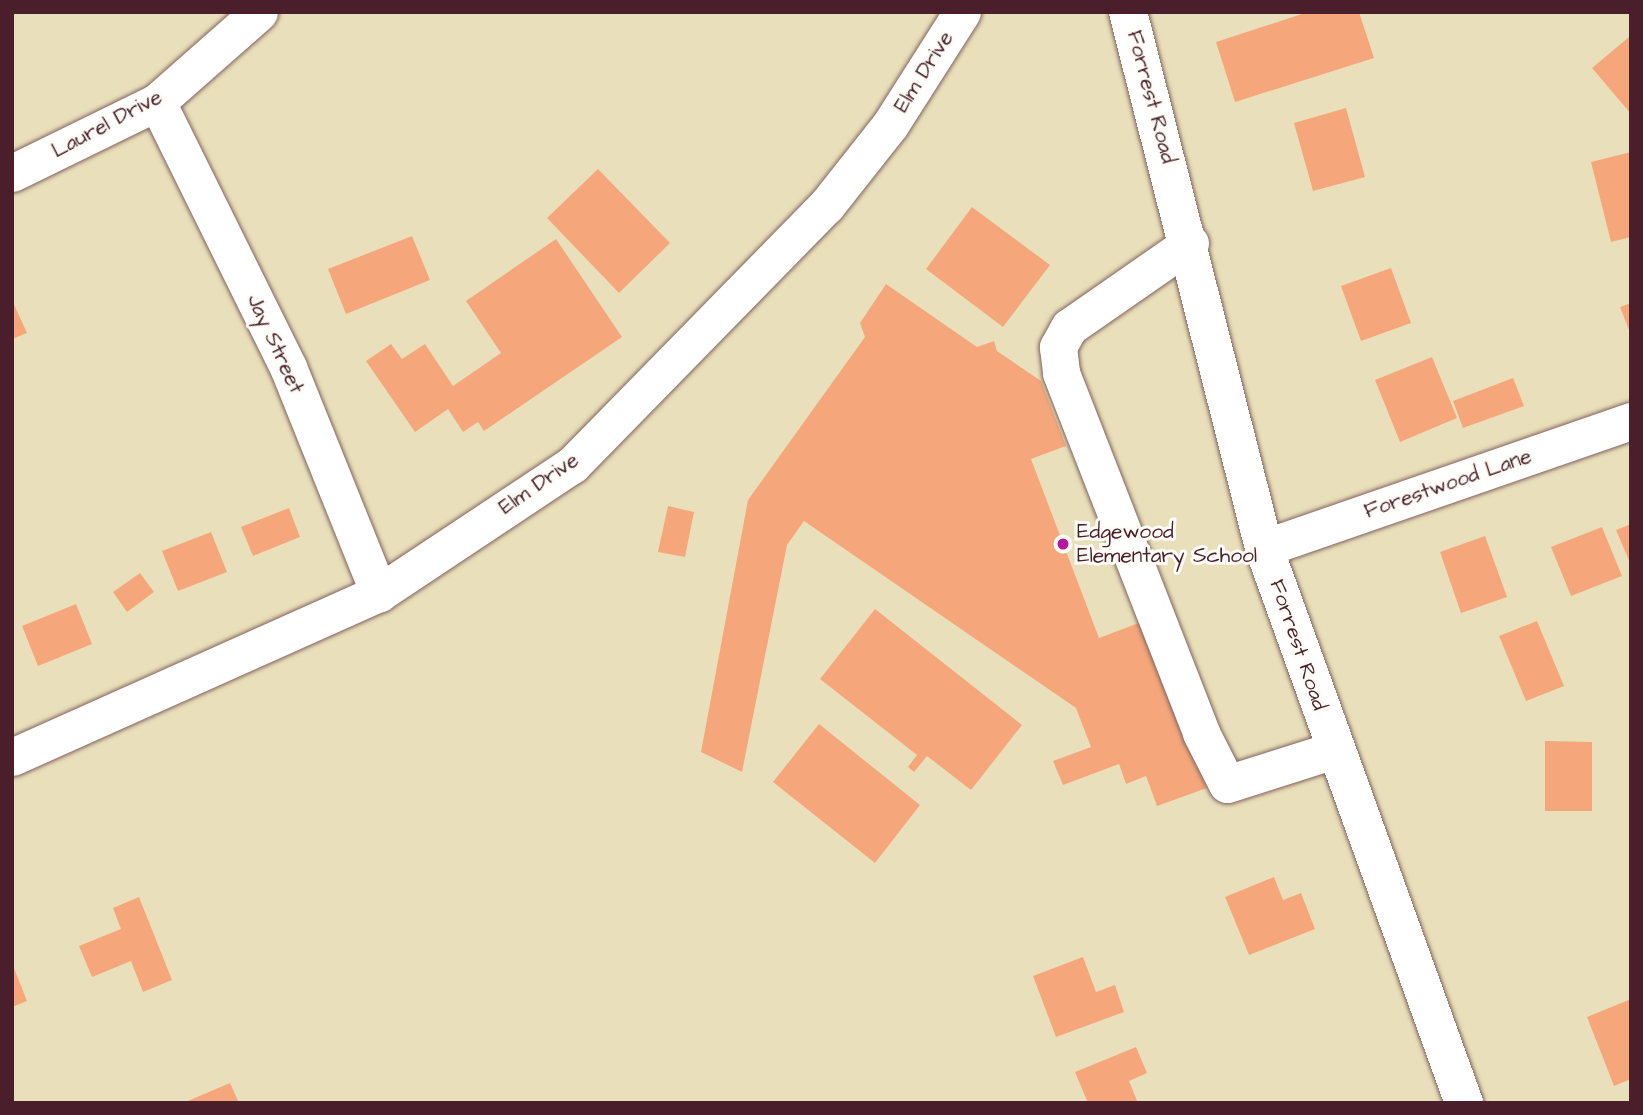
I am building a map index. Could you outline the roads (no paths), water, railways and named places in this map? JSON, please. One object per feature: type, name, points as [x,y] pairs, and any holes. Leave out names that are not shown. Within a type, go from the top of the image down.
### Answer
[{"type":"main road","name":"Forrest Road","points":[[1128,12],[1190,243],[1264,548],[1334,750],[1464,1103]]},
{"type":"street","name":"Laurel Drive","points":[[12,173],[157,102],[259,12]]},
{"type":"street","name":"Elm Drive","points":[[12,757],[379,593],[572,465],[826,206],[890,125],[962,12]]},
{"type":"street","name":"Jay Street","points":[[157,102],[288,367],[379,593]]},
{"type":"street","points":[[1190,243],[1069,327],[1058,347],[1061,373],[1201,733],[1227,785],[1334,750]]},
{"type":"street","name":"Forestwood Lane","points":[[1264,548],[1631,421]]},
{"type":"place","name":"Edgewood Elementary School","points":[[1063,544]]}]
